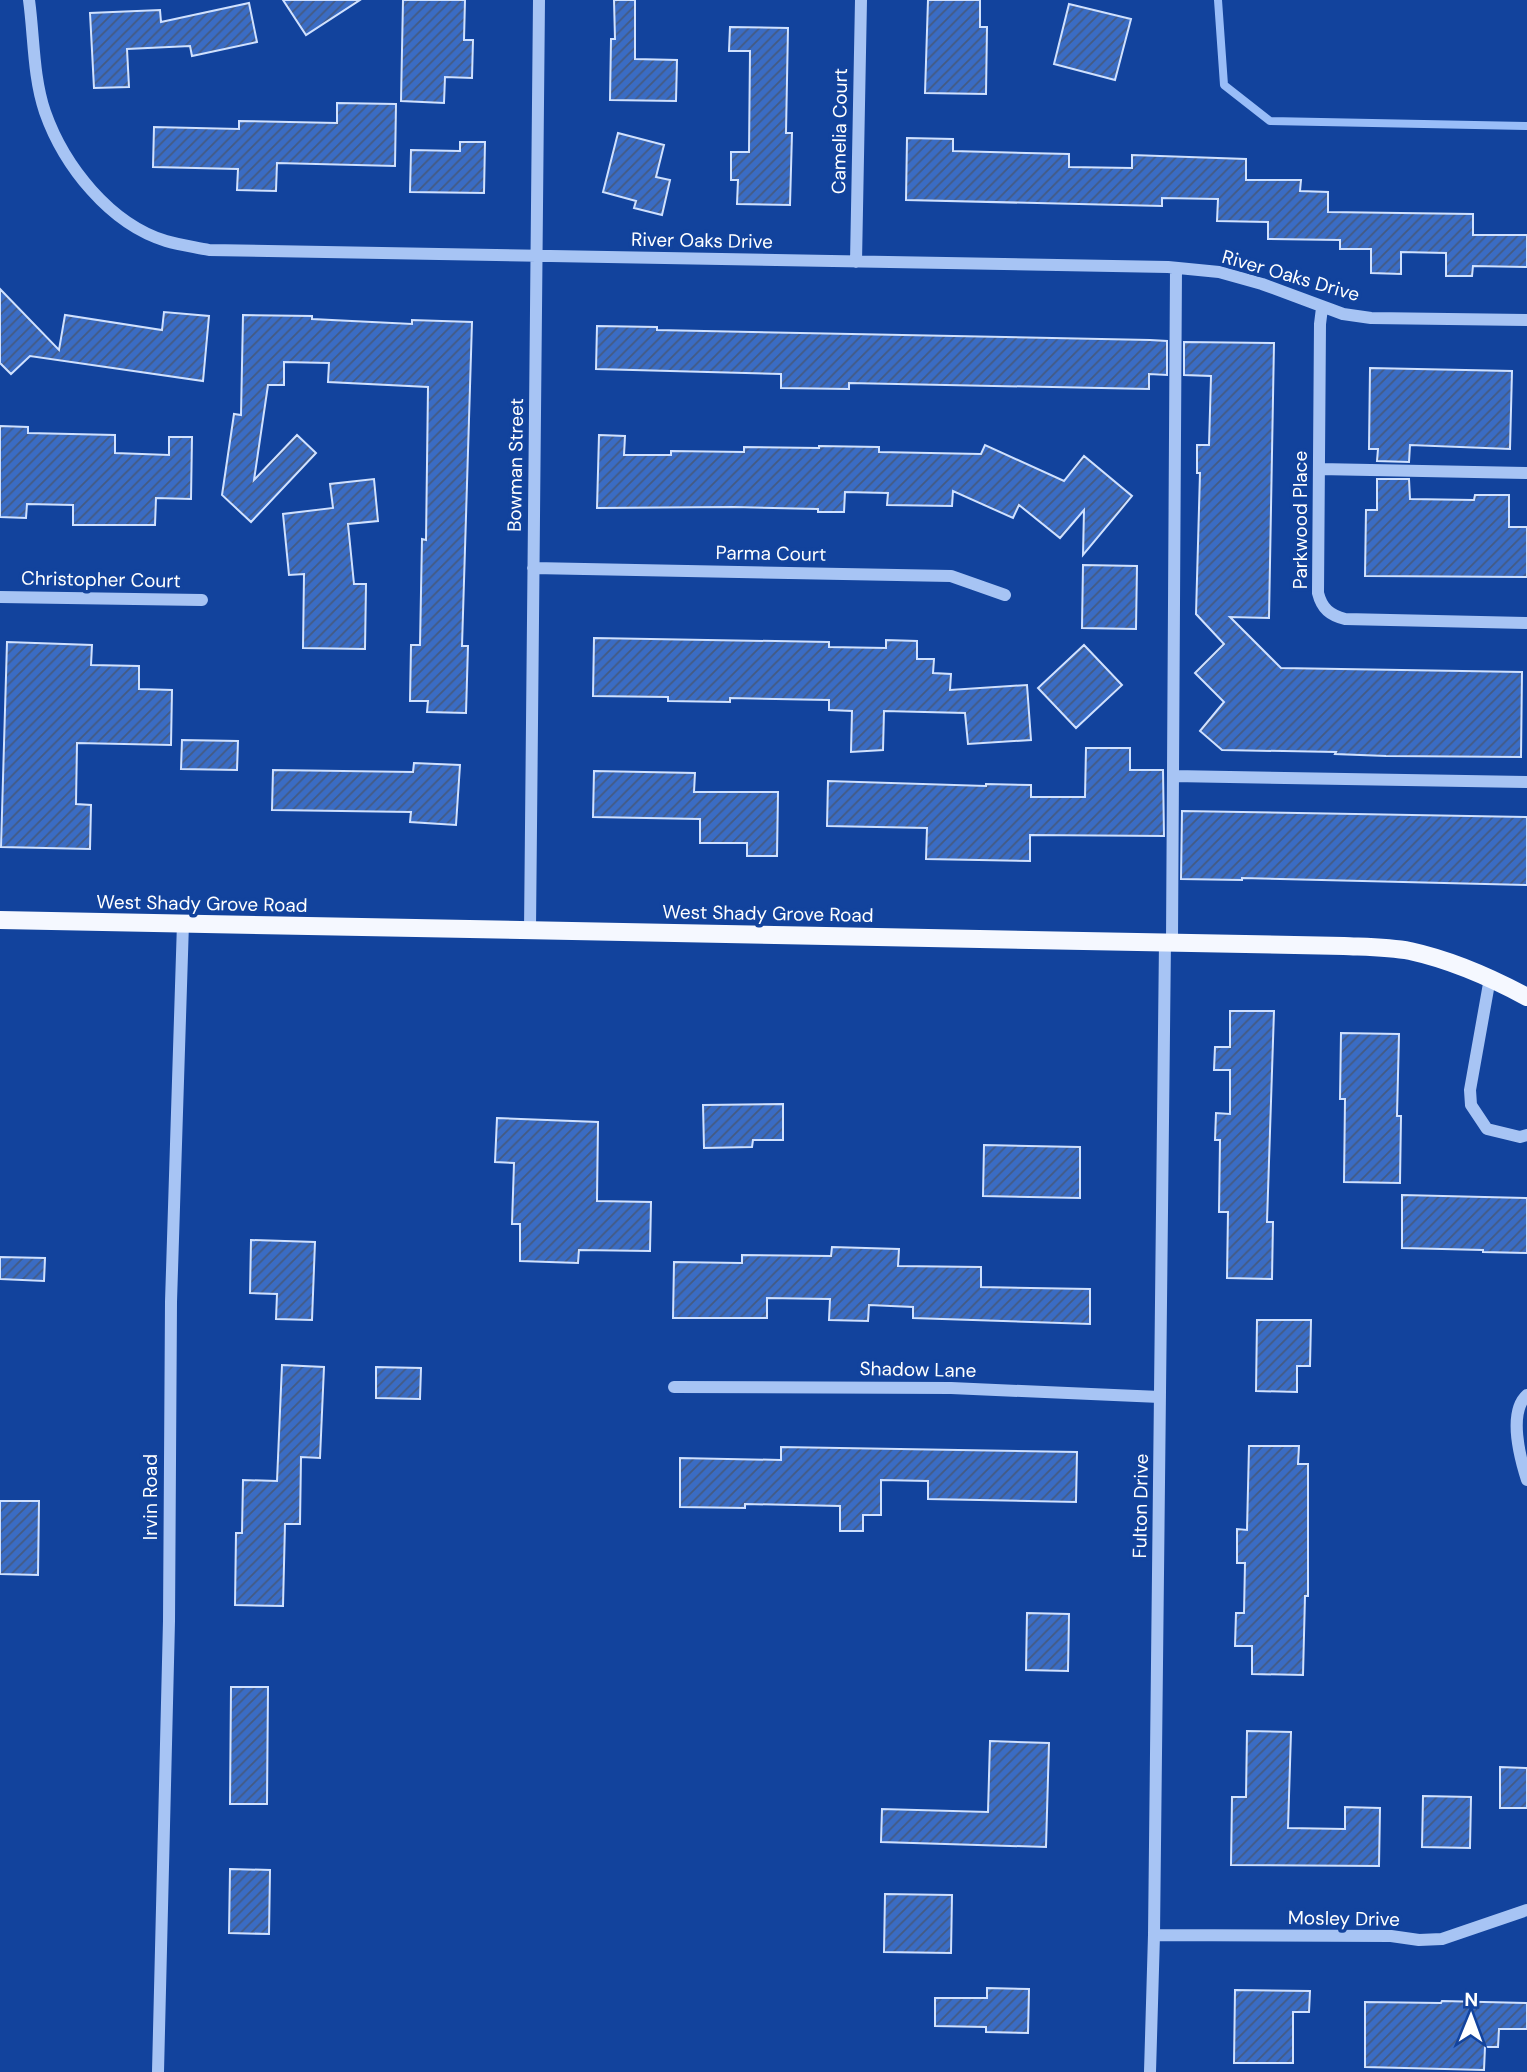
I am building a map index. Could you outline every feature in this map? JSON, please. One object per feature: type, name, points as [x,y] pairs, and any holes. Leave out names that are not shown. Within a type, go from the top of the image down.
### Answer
[{"type":"main road","name":"West Shady Grove Road","points":[[0,920],[1344,946],[1408,950],[1490,978],[1526,996]]},
{"type":"street","name":"River Oaks Drive","points":[[29,0],[45,111],[68,159],[90,191],[127,221],[164,241],[209,250],[1176,268],[1219,272],[1322,308],[1371,318],[1527,320]]},
{"type":"street","name":"Bowman Street","points":[[530,930],[539,0]]},
{"type":"street","name":"Camelia Court","points":[[856,262],[861,0]]},
{"type":"street","name":"Fulton Drive","points":[[1150,2072],[1173,776],[1176,268]]},
{"type":"street","name":"Parkwood Place","points":[[1322,308],[1320,603],[1328,612],[1345,619],[1527,623]]},
{"type":"street","points":[[1319,469],[1527,473]]},
{"type":"street","name":"Parma Court","points":[[533,568],[951,576],[1005,594]]},
{"type":"street","name":"Christopher Court","points":[[0,597],[202,600]]},
{"type":"street","points":[[1173,776],[1527,782]]},
{"type":"street","name":"Irvin Road","points":[[158,2072],[169,1621],[171,1302],[183,923]]},
{"type":"street","points":[[1490,978],[1470,1090],[1471,1105],[1487,1129],[1520,1137],[1527,1135]]},
{"type":"street","name":"Shadow Lane","points":[[674,1387],[951,1388],[1160,1397]]},
{"type":"street","points":[[1527,1395],[1522,1399],[1516,1435],[1527,1479]]},
{"type":"street","name":"Mosley Drive","points":[[1154,1935],[1391,1936],[1419,1940],[1441,1939],[1527,1910]]},
{"type":"building","points":[[283,0],[360,0],[306,35]]},
{"type":"building","points":[[403,0],[465,0],[464,40],[473,40],[472,78],[445,77],[444,103],[401,101]]},
{"type":"building","points":[[614,0],[635,0],[635,59],[677,60],[676,101],[610,100],[611,39],[615,39]]},
{"type":"building","points":[[928,0],[980,0],[980,27],[987,27],[986,94],[925,93]]},
{"type":"building","points":[[249,3],[257,42],[192,56],[190,46],[127,49],[129,87],[94,88],[90,13],[160,10],[161,22]]},
{"type":"building","points":[[1069,4],[1131,19],[1115,80],[1054,64]]},
{"type":"building","points":[[730,27],[788,28],[786,133],[792,133],[790,205],[737,204],[738,180],[731,180],[731,152],[749,152],[750,51],[729,51]]},
{"type":"building","points":[[337,103],[396,104],[395,166],[277,163],[276,191],[237,190],[238,169],[153,167],[154,127],[239,129],[239,121],[337,123]]},
{"type":"building","points":[[618,133],[664,145],[656,177],[670,180],[662,215],[634,208],[636,201],[603,192]]},
{"type":"building","points":[[907,138],[953,139],[953,151],[1069,154],[1069,167],[1132,168],[1132,155],[1246,159],[1246,180],[1301,180],[1300,191],[1328,192],[1328,212],[1473,214],[1473,235],[1527,235],[1527,267],[1473,266],[1472,276],[1446,276],[1446,253],[1401,252],[1401,274],[1371,273],[1371,249],[1340,249],[1340,240],[1268,239],[1268,222],[1217,221],[1218,199],[1162,198],[1162,206],[906,200]]},
{"type":"building","points":[[460,142],[485,142],[484,193],[410,192],[411,150],[460,151]]},
{"type":"building","points":[[0,289],[59,350],[65,315],[162,330],[164,312],[209,316],[203,381],[30,356],[11,374],[0,363]]},
{"type":"building","points":[[243,315],[312,316],[312,319],[412,324],[412,320],[472,322],[462,646],[468,646],[466,713],[427,712],[428,701],[410,701],[411,645],[420,645],[422,539],[426,540],[428,387],[328,382],[329,363],[284,362],[284,385],[268,385],[254,480],[297,435],[316,453],[251,522],[222,495],[234,414],[241,415]]},
{"type":"building","points":[[597,326],[657,327],[657,330],[1167,341],[1167,375],[1149,374],[1149,389],[849,383],[849,389],[781,388],[781,374],[596,369]]},
{"type":"building","points":[[1184,342],[1274,343],[1269,618],[1230,617],[1281,668],[1522,672],[1521,757],[1386,756],[1335,754],[1336,752],[1222,750],[1200,731],[1224,702],[1195,673],[1224,644],[1196,614],[1200,473],[1197,473],[1197,445],[1209,445],[1211,376],[1184,375]]},
{"type":"building","points":[[1370,368],[1512,371],[1510,449],[1410,445],[1409,462],[1377,461],[1378,449],[1369,449]]},
{"type":"building","points":[[0,426],[28,427],[28,433],[115,435],[115,453],[169,455],[169,437],[192,437],[191,499],[156,498],[155,525],[73,525],[73,505],[27,504],[26,518],[0,517]]},
{"type":"building","points":[[599,435],[625,436],[624,455],[671,455],[671,451],[744,452],[744,447],[819,446],[879,447],[879,452],[981,454],[985,445],[1064,481],[1084,456],[1132,496],[1083,555],[1084,510],[1060,538],[1019,505],[1013,518],[953,491],[952,506],[887,505],[888,493],[845,492],[844,512],[734,507],[597,508]]},
{"type":"building","points":[[374,479],[378,521],[348,524],[354,584],[366,584],[365,649],[303,648],[304,574],[289,575],[283,514],[333,508],[330,484]]},
{"type":"building","points":[[1377,479],[1409,479],[1410,499],[1474,500],[1475,495],[1509,495],[1509,527],[1527,527],[1527,577],[1365,576],[1366,510],[1377,510]]},
{"type":"building","points":[[1083,565],[1137,566],[1136,629],[1082,628]]},
{"type":"building","points":[[594,638],[829,642],[829,647],[886,648],[886,640],[917,641],[917,659],[934,659],[933,673],[951,674],[950,690],[1027,685],[1031,740],[968,744],[965,713],[884,711],[883,750],[851,752],[852,711],[829,710],[829,700],[730,698],[730,702],[668,701],[668,697],[593,696]]},
{"type":"building","points":[[7,642],[92,645],[91,665],[139,666],[139,689],[172,690],[171,745],[77,743],[76,804],[91,805],[90,849],[1,847]]},
{"type":"building","points":[[1084,645],[1122,685],[1076,728],[1038,688]]},
{"type":"building","points":[[182,740],[238,741],[237,770],[181,769]]},
{"type":"building","points":[[1086,748],[1130,748],[1130,770],[1163,770],[1164,836],[1030,835],[1030,861],[926,859],[927,828],[827,826],[828,781],[1031,785],[1031,797],[1085,797]]},
{"type":"building","points":[[414,763],[460,765],[456,825],[410,822],[411,812],[272,810],[273,770],[413,772]]},
{"type":"building","points":[[594,771],[695,773],[694,792],[778,792],[777,856],[747,856],[747,843],[700,843],[700,819],[593,817]]},
{"type":"building","points":[[1182,811],[1527,817],[1527,885],[1181,879]]},
{"type":"building","points":[[1230,1011],[1274,1011],[1267,1222],[1273,1222],[1272,1279],[1227,1278],[1228,1212],[1219,1212],[1220,1140],[1215,1140],[1216,1113],[1230,1114],[1230,1070],[1214,1070],[1215,1047],[1230,1047]]},
{"type":"building","points":[[1341,1033],[1399,1034],[1397,1116],[1401,1116],[1400,1183],[1344,1182],[1345,1099],[1340,1099]]},
{"type":"building","points":[[783,1104],[783,1140],[753,1140],[752,1147],[704,1148],[703,1105]]},
{"type":"building","points":[[497,1118],[598,1122],[597,1201],[651,1202],[650,1251],[579,1250],[578,1263],[520,1261],[520,1224],[512,1224],[514,1163],[495,1162]]},
{"type":"building","points":[[984,1145],[1080,1147],[1080,1198],[983,1196]]},
{"type":"building","points":[[1402,1195],[1527,1198],[1527,1253],[1402,1248]]},
{"type":"building","points":[[251,1240],[315,1242],[312,1320],[276,1319],[277,1294],[250,1293]]},
{"type":"building","points":[[832,1247],[899,1249],[898,1266],[981,1267],[981,1287],[1090,1289],[1090,1324],[913,1318],[913,1307],[869,1305],[868,1321],[829,1320],[830,1299],[767,1298],[767,1318],[673,1318],[674,1262],[742,1263],[742,1255],[831,1256]]},
{"type":"building","points":[[0,1257],[45,1258],[44,1281],[0,1279]]},
{"type":"building","points":[[1257,1320],[1311,1320],[1310,1366],[1297,1366],[1297,1392],[1256,1391]]},
{"type":"building","points":[[282,1365],[324,1367],[320,1458],[301,1457],[300,1524],[285,1524],[283,1606],[235,1605],[236,1533],[242,1533],[243,1480],[277,1481]]},
{"type":"building","points":[[376,1367],[421,1368],[420,1399],[376,1398]]},
{"type":"building","points":[[1249,1446],[1299,1446],[1298,1464],[1308,1464],[1308,1596],[1305,1596],[1303,1675],[1252,1674],[1252,1646],[1235,1646],[1236,1613],[1244,1613],[1245,1563],[1237,1563],[1237,1529],[1247,1530]]},
{"type":"building","points":[[781,1447],[1077,1452],[1076,1502],[928,1499],[928,1481],[881,1480],[881,1515],[863,1515],[863,1531],[840,1531],[840,1506],[745,1504],[745,1508],[680,1507],[680,1458],[781,1460]]},
{"type":"building","points":[[0,1501],[39,1501],[38,1575],[0,1574]]},
{"type":"building","points":[[1027,1613],[1069,1614],[1068,1671],[1026,1670]]},
{"type":"building","points":[[231,1687],[268,1687],[267,1804],[230,1804]]},
{"type":"building","points":[[1247,1731],[1291,1732],[1288,1828],[1345,1829],[1345,1807],[1380,1808],[1379,1866],[1231,1865],[1232,1797],[1246,1797]]},
{"type":"building","points":[[990,1741],[1049,1743],[1046,1847],[881,1842],[882,1809],[988,1812]]},
{"type":"building","points":[[1500,1767],[1527,1768],[1527,1808],[1500,1808]]},
{"type":"building","points":[[1423,1796],[1471,1797],[1470,1848],[1422,1847]]},
{"type":"building","points":[[230,1869],[270,1870],[269,1934],[229,1933]]},
{"type":"building","points":[[885,1894],[952,1895],[951,1953],[884,1952]]},
{"type":"building","points":[[987,1988],[1029,1989],[1028,2033],[986,2032],[986,2027],[935,2026],[935,1998],[987,1998]]},
{"type":"building","points":[[1235,1990],[1310,1991],[1309,2012],[1293,2012],[1293,2063],[1234,2063]]},
{"type":"building","points":[[1365,2002],[1527,2003],[1527,2029],[1499,2029],[1498,2047],[1485,2047],[1484,2070],[1365,2067]]},
{"type":"waterway","points":[[1218,0],[1224,85],[1270,121],[1527,126]]}]
